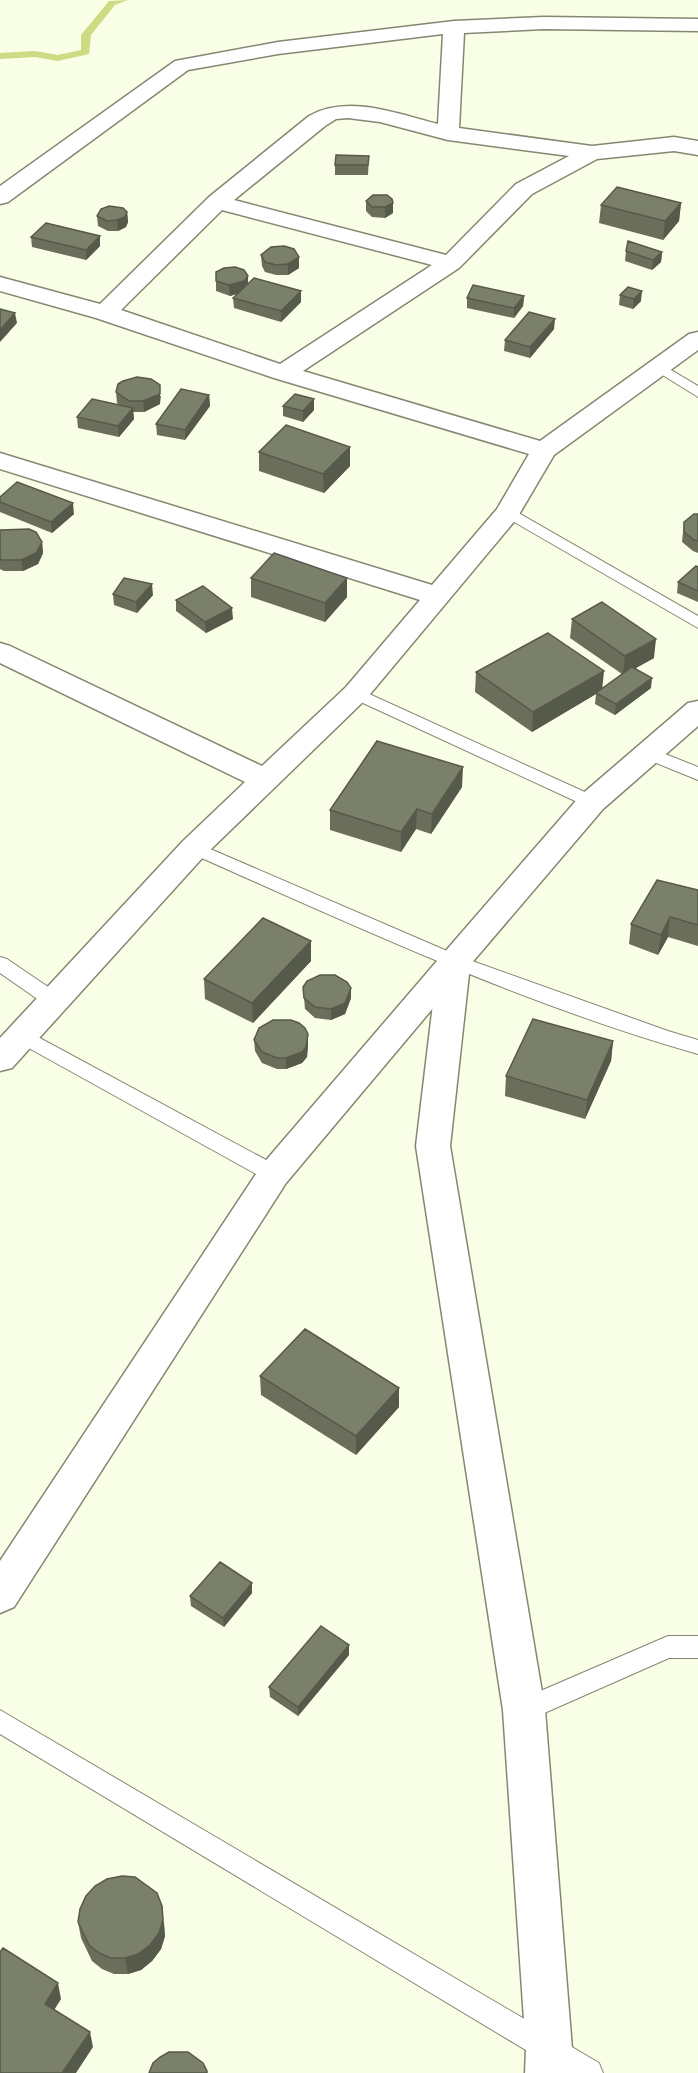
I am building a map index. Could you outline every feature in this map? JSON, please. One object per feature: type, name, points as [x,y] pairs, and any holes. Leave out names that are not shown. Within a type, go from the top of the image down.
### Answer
[{"type":"street","points":[[0,197],[182,64],[278,48],[454,27],[544,23],[698,25]]},
{"type":"street","points":[[448,133],[454,27]]},
{"type":"street","points":[[105,313],[217,202],[317,120],[331,113],[348,112],[380,116],[448,133],[592,153],[674,144],[698,148]]},
{"type":"street","points":[[283,373],[451,263],[524,189],[592,153]]},
{"type":"street","points":[[217,202],[451,263]]},
{"type":"street","points":[[0,284],[105,313],[283,373],[544,450]]},
{"type":"street","points":[[0,1059],[195,848],[265,778],[356,693],[508,512],[544,450],[661,368],[698,339]]},
{"type":"street","points":[[0,461],[437,597]]},
{"type":"street","points":[[0,652],[265,778]]},
{"type":"street","points":[[0,1595],[274,1174],[592,802],[698,710]]},
{"type":"street","points":[[454,962],[433,1146],[525,1710],[548,2061]]},
{"type":"lane","points":[[661,368],[698,393]]},
{"type":"lane","points":[[508,512],[698,623]]},
{"type":"lane","points":[[356,693],[592,802]]},
{"type":"lane","points":[[650,754],[698,774]]},
{"type":"lane","points":[[195,848],[454,962],[663,1037],[698,1047]]},
{"type":"lane","points":[[0,964],[53,1000]]},
{"type":"lane","points":[[22,1036],[274,1174]]},
{"type":"lane","points":[[525,1710],[668,1647],[698,1647]]},
{"type":"lane","points":[[0,1721],[548,2061],[589,2073]]},
{"type":"building","points":[[336,155],[369,156],[368,165],[335,165]]},
{"type":"building","points":[[617,187],[681,203],[665,221],[601,205]]},
{"type":"building","points":[[373,195],[387,195],[393,203],[385,207],[372,207],[366,201]]},
{"type":"building","points":[[109,206],[123,208],[127,212],[125,217],[107,221],[97,216],[101,209]]},
{"type":"building","points":[[46,223],[100,236],[86,250],[31,237]]},
{"type":"building","points":[[628,241],[662,252],[653,260],[626,251]]},
{"type":"building","points":[[284,246],[294,249],[299,257],[288,264],[276,265],[265,262],[261,255],[271,247]]},
{"type":"building","points":[[235,267],[244,270],[248,276],[244,281],[229,285],[216,281],[216,272],[224,268]]},
{"type":"building","points":[[254,278],[301,291],[281,311],[233,298]]},
{"type":"building","points":[[473,285],[524,296],[514,308],[467,298]]},
{"type":"building","points":[[628,287],[642,291],[634,299],[620,295]]},
{"type":"building","points":[[0,309],[15,313],[0,330]]},
{"type":"building","points":[[529,312],[555,319],[530,347],[505,340]]},
{"type":"building","points":[[137,377],[151,379],[160,385],[160,394],[143,401],[129,401],[116,392],[118,384]]},
{"type":"building","points":[[181,389],[209,395],[185,430],[156,424]]},
{"type":"building","points":[[295,394],[314,399],[303,411],[283,406]]},
{"type":"building","points":[[92,399],[133,408],[118,426],[77,417]]},
{"type":"building","points":[[286,425],[350,447],[323,474],[259,452]]},
{"type":"building","points":[[17,482],[73,503],[51,522],[0,502],[0,497]]},
{"type":"building","points":[[694,514],[698,514],[698,541],[684,532],[684,522]]},
{"type":"building","points":[[29,529],[36,532],[42,542],[36,553],[21,560],[0,559],[0,530]]},
{"type":"building","points":[[274,553],[347,578],[325,603],[251,578]]},
{"type":"building","points":[[696,566],[698,567],[698,591],[678,582]]},
{"type":"building","points":[[124,578],[152,584],[136,602],[113,594]]},
{"type":"building","points":[[203,586],[232,608],[205,622],[176,600]]},
{"type":"building","points":[[602,602],[656,639],[625,656],[572,619]]},
{"type":"building","points":[[548,633],[604,671],[533,712],[476,672]]},
{"type":"building","points":[[632,667],[652,678],[616,704],[596,693]]},
{"type":"building","points":[[377,741],[463,767],[432,814],[417,809],[401,832],[330,810]]},
{"type":"building","points":[[657,880],[698,890],[698,925],[670,917],[661,935],[631,924]]},
{"type":"building","points":[[263,918],[311,941],[252,1003],[204,979]]},
{"type":"building","points":[[320,975],[335,975],[347,982],[351,988],[345,1003],[331,1009],[315,1007],[304,998],[303,987],[307,981]]},
{"type":"building","points":[[533,1019],[613,1041],[587,1100],[506,1076]]},
{"type":"building","points":[[273,1020],[291,1020],[305,1028],[308,1034],[306,1047],[302,1052],[286,1058],[277,1058],[262,1052],[254,1040],[259,1028]]},
{"type":"building","points":[[305,1329],[399,1388],[356,1436],[260,1376]]},
{"type":"building","points":[[220,1562],[252,1583],[223,1618],[190,1596]]},
{"type":"building","points":[[321,1626],[349,1645],[298,1707],[269,1687]]},
{"type":"building","points":[[122,1876],[135,1877],[157,1893],[162,1906],[163,1920],[159,1933],[150,1945],[138,1954],[125,1958],[111,1958],[99,1953],[89,1945],[78,1922],[80,1909],[86,1896],[95,1886],[107,1879]]},
{"type":"building","points":[[3,1948],[58,1983],[45,2004],[90,2032],[62,2073],[0,2073],[0,1952]]},
{"type":"building","points":[[169,2052],[188,2052],[203,2063],[207,2073],[149,2073],[153,2063]]},
{"type":"waterway","points":[[0,56],[35,54],[58,58],[86,52],[86,35],[112,3],[123,0]]}]
